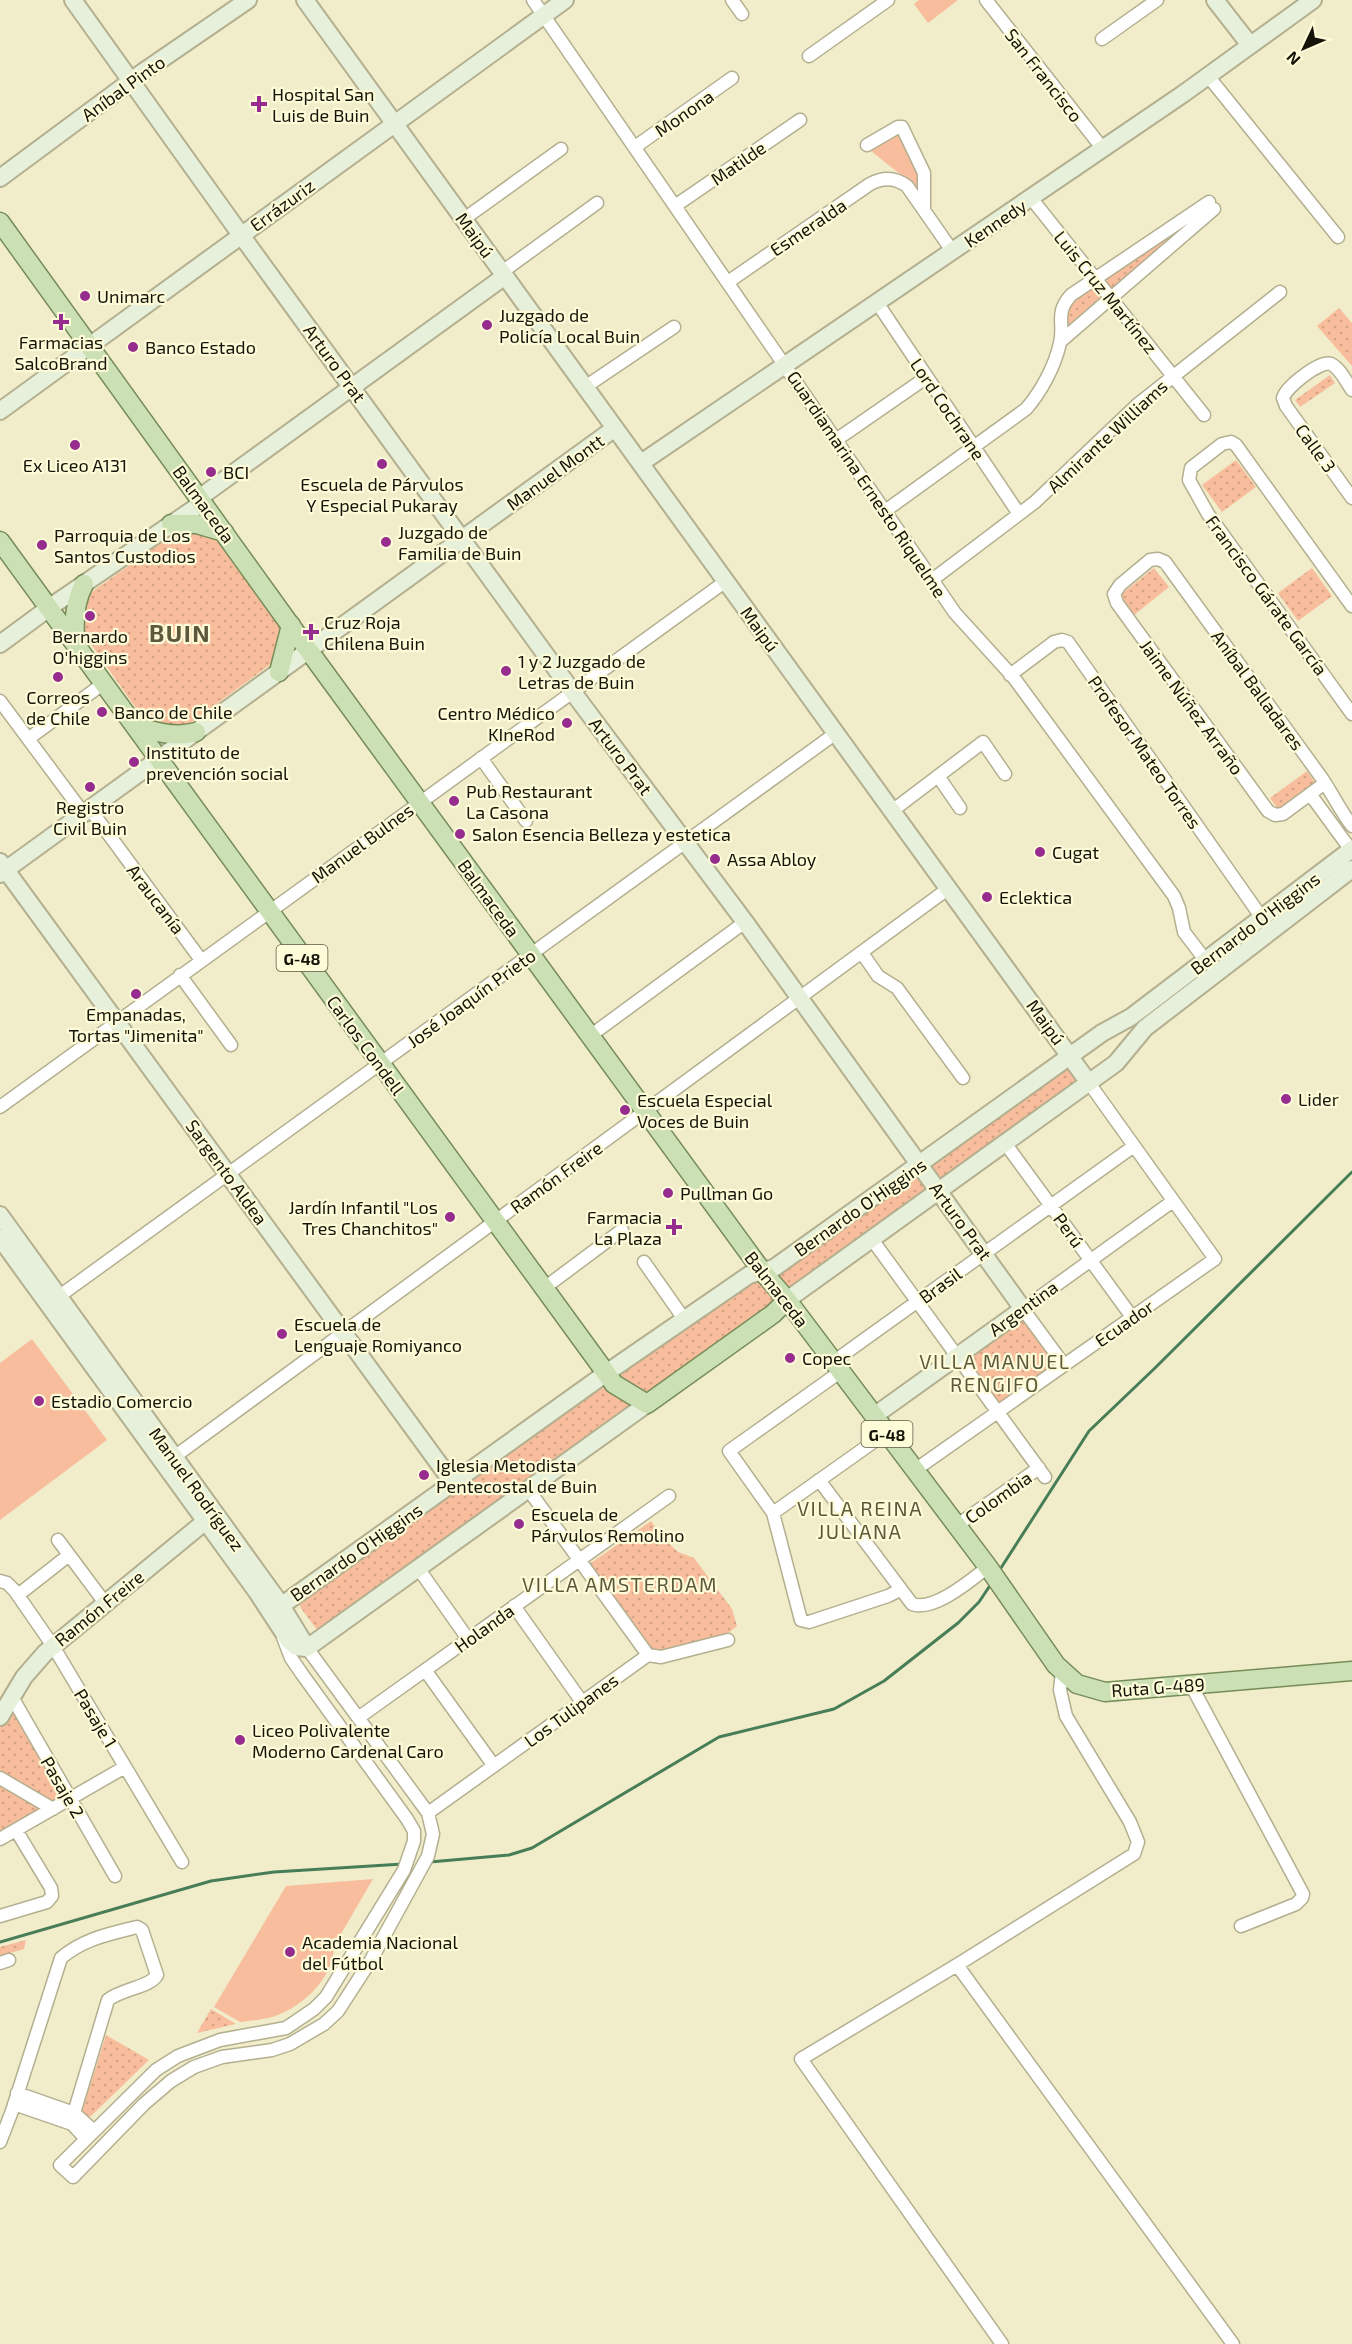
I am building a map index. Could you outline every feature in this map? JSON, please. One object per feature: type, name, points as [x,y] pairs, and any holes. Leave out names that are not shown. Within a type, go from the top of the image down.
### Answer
[{"type":"main road","name":"Balmaceda","points":[[0,222],[645,1112],[762,1271],[787,1300],[992,1574]]},
{"type":"main road","points":[[171,524],[197,524],[224,532]]},
{"type":"main road","name":"Carlos Condell","points":[[0,541],[605,1374]]},
{"type":"main road","points":[[76,645],[74,630],[76,603],[84,584]]},
{"type":"main road","points":[[279,672],[291,626]]},
{"type":"main road","points":[[133,723],[148,730],[171,734],[196,732]]},
{"type":"main road","name":"Bernardo O'Higgins","points":[[647,1404],[772,1314],[787,1300]]},
{"type":"main road","name":"G-48","points":[[605,1374],[618,1388],[647,1404]]},
{"type":"main road","name":"Ruta G-489","points":[[992,1574],[1062,1672],[1077,1684],[1105,1692],[1352,1671]]},
{"type":"street","name":"Arturo Prat","points":[[73,0],[572,691],[743,920],[1064,1365]]},
{"type":"street","name":"Aníbal Pinto","points":[[0,178],[131,81],[248,0]]},
{"type":"street","name":"Maipú","points":[[305,0],[1215,1259]]},
{"type":"street","name":"Guardiamarina Ernesto Riquelme","points":[[533,0],[955,613],[1010,675],[1174,896],[1184,932],[1206,961]]},
{"type":"street","name":"Errázuriz","points":[[0,411],[565,0]]},
{"type":"street","points":[[732,0],[742,14]]},
{"type":"street","points":[[809,56],[888,0]]},
{"type":"street","name":"San Francisco","points":[[986,0],[1103,149]]},
{"type":"street","points":[[1102,39],[1157,0]]},
{"type":"street","points":[[1215,0],[1250,45]]},
{"type":"street","name":"Kennedy","points":[[641,463],[1103,149],[1313,0]]},
{"type":"street","points":[[1208,76],[1338,237]]},
{"type":"street","name":"Monona","points":[[635,147],[732,78]]},
{"type":"street","name":"Matilde","points":[[675,206],[800,120]]},
{"type":"street","points":[[867,145],[898,127],[902,128],[924,173],[924,210],[953,252]]},
{"type":"street","points":[[464,219],[561,149]]},
{"type":"street","name":"Esmeralda","points":[[728,282],[880,179],[891,179],[907,186],[924,210]]},
{"type":"street","name":"Luis Cruz Martínez","points":[[1031,198],[1204,415]]},
{"type":"street","points":[[0,644],[195,508],[206,494],[597,203]]},
{"type":"street","points":[[885,511],[1018,416],[1032,402],[1044,382],[1061,341],[1212,205]]},
{"type":"street","points":[[1061,341],[1059,316],[1063,304],[1071,295],[1095,278],[1192,221]]},
{"type":"street","name":"Almirante Williams","points":[[932,580],[1048,491],[1115,425],[1173,375],[1280,292]]},
{"type":"street","name":"Lord Cochrane","points":[[878,304],[1019,514]]},
{"type":"street","points":[[585,387],[674,327]]},
{"type":"street","name":"Calle 3","points":[[1352,390],[1335,367],[1329,363],[1322,364],[1311,371],[1288,389],[1283,398],[1286,406],[1352,498]]},
{"type":"street","points":[[836,440],[927,377]]},
{"type":"street","name":"Manuel Montt","points":[[2,869],[87,811],[615,428]]},
{"type":"street","name":"Kennedy","points":[[629,448],[651,447],[674,441]]},
{"type":"street","name":"Francisco Gárate García","points":[[1352,606],[1236,445],[1231,442],[1221,444],[1194,466],[1188,474],[1189,480],[1208,514],[1352,714]]},
{"type":"street","name":"Aníbal Balladares","points":[[1114,594],[1117,587],[1147,562],[1158,559],[1167,565],[1325,783],[1352,826]]},
{"type":"street","name":"Manuel Bulnes","points":[[0,1107],[726,581]]},
{"type":"street","name":"Jaime Núñez Arraño","points":[[1114,594],[1117,603],[1268,811],[1275,815],[1283,814],[1310,794]]},
{"type":"street","name":"Profesor Mateo Torres","points":[[1010,675],[1054,642],[1062,640],[1068,642],[1262,918]]},
{"type":"street","points":[[28,739],[105,683]]},
{"type":"street","name":"Araucanía","points":[[0,701],[201,960]]},
{"type":"street","name":"José Joaquín Prieto","points":[[54,1301],[836,733]]},
{"type":"street","points":[[892,811],[983,742],[1005,774]]},
{"type":"street","points":[[481,758],[526,821]]},
{"type":"street","points":[[938,776],[960,808]]},
{"type":"street","points":[[1325,783],[1310,794],[1352,849]]},
{"type":"street","name":"Bernardo O'Higgins","points":[[277,1615],[453,1483],[684,1319],[749,1275],[774,1268],[1106,1030],[1131,1017],[1206,961],[1236,948],[1262,918],[1285,911],[1352,849]]},
{"type":"street","name":"Sargento Aldea","points":[[2,869],[117,1022],[453,1483]]},
{"type":"street","name":"Bernardo O'Higgins","points":[[787,1300],[1121,1059],[1145,1028],[1236,948],[1285,911],[1352,869]]},
{"type":"street","name":"Ramón Freire","points":[[169,1461],[949,888]]},
{"type":"street","points":[[588,1034],[743,920]]},
{"type":"street","points":[[862,953],[878,976],[897,988],[963,1078]]},
{"type":"street","points":[[180,975],[231,1045]]},
{"type":"street","name":"Perú","points":[[1005,1143],[1132,1317]]},
{"type":"street","name":"Brasil","points":[[837,1367],[917,1301],[1134,1146]]},
{"type":"street","name":"Argentina","points":[[874,1416],[1173,1201]]},
{"type":"street","name":"Manuel Rodríguez","points":[[0,1215],[54,1301],[277,1615],[307,1648],[428,1813]]},
{"type":"street","points":[[543,1289],[622,1230]]},
{"type":"street","points":[[871,1238],[998,1412]]},
{"type":"street","name":"Manuel Rodríguez","points":[[2,1245],[54,1301]]},
{"type":"street","name":"Ecuador","points":[[915,1470],[1215,1259]]},
{"type":"street","points":[[644,1262],[684,1319]]},
{"type":"street","points":[[837,1367],[729,1451],[773,1513],[799,1616],[803,1622],[809,1622],[900,1590]]},
{"type":"street","name":"Bernardo O'Higgins","points":[[307,1648],[647,1404]]},
{"type":"street","name":"Colombia","points":[[956,1526],[1042,1473],[998,1412]]},
{"type":"street","points":[[773,1513],[886,1433]]},
{"type":"street","points":[[819,1480],[912,1604],[923,1605],[992,1574]]},
{"type":"street","points":[[528,1489],[648,1655],[661,1657],[728,1640]]},
{"type":"street","name":"Holanda","points":[[358,1718],[669,1496]]},
{"type":"street","name":"Ramón Freire","points":[[0,1718],[30,1669],[53,1646],[210,1518]]},
{"type":"street","points":[[58,1540],[105,1603]]},
{"type":"street","points":[[18,1595],[69,1555]]},
{"type":"street","points":[[417,1568],[468,1639]]},
{"type":"street","name":"Pasaje 1","points":[[1,1581],[11,1586],[53,1646],[182,1862]]},
{"type":"street","points":[[514,1606],[582,1702]]},
{"type":"street","points":[[277,1615],[298,1669],[414,1831],[410,1857],[326,1997],[299,2022],[274,2032],[220,2040],[178,2056],[156,2070],[133,2091],[60,2165],[73,2177],[144,2104],[171,2081],[194,2067],[239,2054],[272,2050],[290,2044],[324,2024],[338,2012],[371,1960],[422,1870],[433,1834],[428,1813]]},
{"type":"street","name":"Los Tulipanes","points":[[428,1813],[648,1655]]},
{"type":"street","points":[[425,1670],[494,1766]]},
{"type":"street","points":[[1002,2344],[801,2059],[1126,1860],[1137,1849],[1137,1838],[1130,1822],[1065,1716],[1060,1690],[1062,1672]]},
{"type":"street","points":[[1191,1685],[1303,1893],[1302,1898],[1296,1904],[1241,1926]]},
{"type":"street","name":"Pasaje 2","points":[[12,1697],[115,1876]]},
{"type":"street","points":[[0,1839],[125,1767]]},
{"type":"street","points":[[0,1778],[52,1809]]},
{"type":"street","points":[[0,1916],[47,1902],[52,1896],[51,1888],[16,1830]]},
{"type":"street","points":[[0,2142],[61,1958],[72,1948],[85,1941],[137,1927],[142,1930],[157,1975],[150,1983],[116,1994],[108,2000],[74,2113]]},
{"type":"street","points":[[354,1950],[371,1960]]},
{"type":"street","points":[[957,1965],[1233,2344]]},
{"type":"street","points":[[237,2037],[239,2054]]},
{"type":"street","points":[[133,2091],[144,2104]]},
{"type":"street","points":[[16,2098],[90,2135]]},
{"type":"street","points":[[16,2098],[74,2113],[90,2135]]},
{"type":"shaded area","points":[[919,0],[958,0],[928,23],[914,4]]},
{"type":"shaded area","points":[[899,129],[921,177],[921,196],[906,179],[866,147]]},
{"type":"shaded area","points":[[1179,225],[1184,231],[1111,289],[1102,277]]},
{"type":"shaded area","points":[[1092,283],[1105,300],[1066,332],[1066,312]]},
{"type":"shaded area","points":[[1339,308],[1352,323],[1352,366],[1317,326]]},
{"type":"shaded area","points":[[1330,375],[1335,383],[1300,407],[1295,400]]},
{"type":"shaded area","points":[[1236,460],[1256,487],[1222,512],[1202,485]]},
{"type":"shaded area","points":[[181,529],[214,537],[278,623],[282,633],[275,661],[185,727],[147,724],[79,627],[86,596]]},
{"type":"shaded area","points":[[1154,568],[1169,587],[1134,615],[1119,596]]},
{"type":"shaded area","points":[[1312,568],[1332,596],[1298,621],[1278,593]]},
{"type":"shaded area","points":[[1307,771],[1315,783],[1278,809],[1270,798]]},
{"type":"shaded area","points":[[1061,1069],[1071,1070],[1076,1080],[1073,1086],[641,1402],[318,1631],[300,1607],[300,1602],[742,1286],[757,1282],[781,1270]]},
{"type":"shaded area","points":[[1022,1318],[1057,1365],[1000,1406],[966,1359]]},
{"type":"shaded area","name":"Estadio Comercio","points":[[32,1339],[107,1440],[0,1520],[0,1363]]},
{"type":"shaded area","points":[[651,1521],[664,1539],[678,1552],[694,1558],[732,1609],[737,1626],[727,1634],[660,1654],[651,1652],[588,1565]]},
{"type":"shaded area","points":[[13,1708],[66,1798],[53,1805],[0,1775],[0,1728]]},
{"type":"shaded area","points":[[0,1785],[45,1810],[0,1836]]},
{"type":"shaded area","name":"Academia Nacional del Fútbol","points":[[373,1879],[334,1946],[328,1970],[313,1992],[303,2001],[280,2014],[265,2019],[240,2022],[214,2007],[286,1886]]},
{"type":"shaded area","points":[[26,1940],[24,1949],[0,1956],[0,1947]]},
{"type":"shaded area","points":[[211,2009],[236,2024],[197,2033]]},
{"type":"shaded area","points":[[106,2035],[149,2060],[90,2117],[82,2111]]},
{"type":"waterway","points":[[999,1571],[1089,1431],[1352,1172]]},
{"type":"waterway","points":[[430,1862],[509,1855],[532,1848],[719,1737],[834,1709],[884,1681],[958,1623],[979,1602],[991,1584]]},
{"type":"waterway","points":[[0,1942],[211,1881],[274,1872],[403,1864]]},
{"type":"place","name":"Hospital San Luis de Buin","points":[[259,104]]},
{"type":"place","name":"Unimarc","points":[[85,296]]},
{"type":"place","name":"Farmacias SalcoBrand","points":[[61,322]]},
{"type":"place","name":"Juzgado de Policía Local Buin","points":[[487,325]]},
{"type":"place","name":"Banco Estado","points":[[133,347]]},
{"type":"place","name":"Ex Liceo A131","points":[[75,445]]},
{"type":"place","name":"Escuela de Párvulos Y Especial Pukaray","points":[[382,464]]},
{"type":"place","name":"BCI","points":[[211,472]]},
{"type":"place","name":"Juzgado de Familia de Buin","points":[[386,542]]},
{"type":"place","name":"Parroquia de Los Santos Custodios","points":[[42,545]]},
{"type":"place","name":"Bernardo O'higgins","points":[[90,616]]},
{"type":"place","name":"Cruz Roja Chilena Buin","points":[[311,632]]},
{"type":"place","name":"1 y 2 Juzgado de Letras de Buin","points":[[506,671]]},
{"type":"place","name":"Correos de Chile","points":[[58,677]]},
{"type":"place","name":"Banco de Chile","points":[[102,712]]},
{"type":"place","name":"Centro Médico KIneRod","points":[[567,723]]},
{"type":"place","name":"Instituto de prevención social","points":[[134,762]]},
{"type":"place","name":"Registro Civil Buin","points":[[90,787]]},
{"type":"place","name":"Pub Restaurant La Casona","points":[[454,801]]},
{"type":"place","name":"Salon Esencia Belleza y estetica","points":[[460,834]]},
{"type":"place","name":"Cugat","points":[[1040,852]]},
{"type":"place","name":"Assa Abloy","points":[[715,859]]},
{"type":"place","name":"Eclektica","points":[[987,897]]},
{"type":"place","name":"Empanadas, Tortas \"Jimenita\"","points":[[136,994]]},
{"type":"place","name":"Lider","points":[[1286,1099]]},
{"type":"place","name":"Escuela Especial Voces de Buin","points":[[625,1110]]},
{"type":"place","name":"Pullman Go","points":[[668,1193]]},
{"type":"place","name":"Jardín Infantil \"Los Tres Chanchitos\"","points":[[450,1217]]},
{"type":"place","name":"Farmacia La Plaza","points":[[674,1227]]},
{"type":"place","name":"Escuela de Lenguaje Romiyanco","points":[[282,1334]]},
{"type":"place","name":"Copec","points":[[790,1358]]},
{"type":"place","name":"Estadio Comercio","points":[[39,1401]]},
{"type":"place","name":"Iglesia Metodista Pentecostal de Buin","points":[[424,1475]]},
{"type":"place","name":"Escuela de Párvulos Remolino","points":[[519,1524]]},
{"type":"place","name":"Liceo Polivalente Moderno Cardenal Caro","points":[[240,1740]]},
{"type":"place","name":"Academia Nacional del Fútbol","points":[[290,1952]]},
{"type":"district","name":"BUIN","points":[[180,632]]},
{"type":"district","name":"VILLA MANUEL RENGIFO","points":[[995,1372]]},
{"type":"district","name":"VILLA REINA JULIANA","points":[[860,1520]]},
{"type":"district","name":"VILLA AMSTERDAM","points":[[620,1584]]}]
